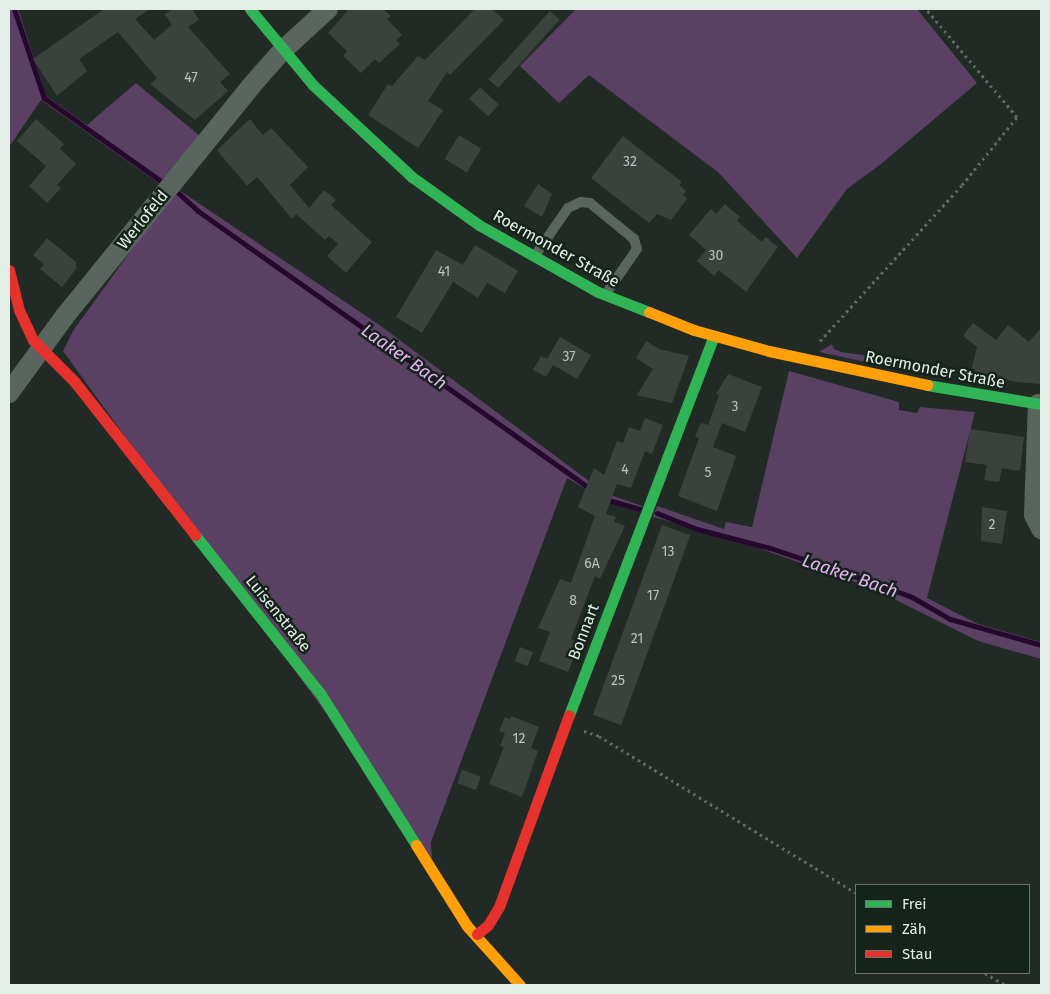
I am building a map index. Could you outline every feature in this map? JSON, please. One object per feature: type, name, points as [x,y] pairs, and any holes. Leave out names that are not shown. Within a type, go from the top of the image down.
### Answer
[{"type":"street","name":"Roermonder Straße","points":[[250,9],[282,50],[352,124],[412,177],[479,224],[534,258],[605,296],[714,336],[808,361],[958,392],[1039,404]]},
{"type":"street","name":"Werlofeld","points":[[9,393],[42,347],[282,50],[328,9]]},
{"type":"street","name":"Luisenstraße","points":[[9,270],[20,310],[34,340],[74,381],[320,693],[467,926],[477,934],[520,985]]},
{"type":"street","name":"Bonnart","points":[[477,934],[488,925],[499,907],[714,336]]},
{"type":"street","points":[[1039,404],[1034,515],[1041,529]]},
{"type":"lane","points":[[534,258],[568,208],[581,202],[590,203],[636,244],[635,253],[605,296]]},
{"type":"path","points":[[808,361],[820,341],[962,185],[1017,117],[926,9]]},
{"type":"path","points":[[566,726],[599,736],[855,892]]},
{"type":"path","points":[[987,974],[1005,985]]},
{"type":"shaded area","points":[[9,9],[18,9],[46,96],[87,125],[136,83],[200,136],[161,185],[41,100],[9,147]]},
{"type":"shaded area","points":[[576,9],[917,9],[977,83],[881,164],[847,189],[797,258],[718,172],[589,75],[559,103],[520,66]]},
{"type":"shaded area","points":[[176,188],[378,324],[605,493],[642,506],[641,512],[606,501],[567,478],[431,842],[432,859],[63,351],[73,331]]},
{"type":"shaded area","points":[[832,344],[834,349],[841,352],[928,364],[925,369],[880,365],[819,352]]},
{"type":"shaded area","points":[[789,371],[899,402],[899,410],[917,413],[920,407],[975,412],[927,598],[978,624],[1041,642],[1041,659],[978,641],[872,588],[722,535],[653,517],[657,506],[724,529],[726,522],[752,527]]},
{"type":"building","points":[[104,9],[150,9],[135,19],[154,40],[172,25],[165,14],[173,9],[192,9],[199,20],[188,27],[230,74],[220,82],[228,91],[195,120],[150,84],[157,78],[118,32],[79,59],[87,71],[57,96],[33,59]]},
{"type":"building","points":[[349,9],[383,9],[391,16],[387,19],[402,35],[396,40],[400,44],[379,63],[375,59],[361,73],[343,56],[347,51],[328,33]]},
{"type":"building","points":[[475,9],[492,9],[504,20],[450,75],[447,72],[428,101],[443,110],[418,148],[368,115],[388,84],[392,86],[418,56],[425,60]]},
{"type":"building","points":[[550,11],[560,20],[498,88],[488,79]]},
{"type":"building","points":[[480,87],[499,105],[488,116],[469,99]]},
{"type":"building","points":[[36,119],[64,144],[60,149],[76,164],[57,185],[61,188],[47,203],[29,186],[46,166],[17,141]]},
{"type":"building","points":[[250,119],[263,135],[271,128],[308,167],[290,185],[309,208],[324,190],[336,200],[331,205],[372,242],[346,273],[327,256],[338,244],[329,236],[325,240],[296,214],[292,219],[257,177],[247,186],[217,150]]},
{"type":"building","points":[[459,135],[481,148],[467,172],[445,159]]},
{"type":"building","points":[[623,136],[682,182],[679,185],[686,191],[683,195],[687,199],[671,220],[657,214],[649,223],[591,178]]},
{"type":"building","points":[[538,184],[552,194],[542,217],[524,206]]},
{"type":"building","points":[[725,204],[740,217],[737,221],[762,242],[766,237],[778,247],[746,292],[719,270],[714,276],[697,261],[706,250],[689,235],[711,209],[716,214]]},
{"type":"building","points":[[47,238],[76,262],[76,269],[62,287],[40,269],[44,264],[33,255]]},
{"type":"building","points":[[475,245],[518,271],[505,293],[487,283],[478,298],[453,282],[422,333],[396,317],[436,250],[463,265]]},
{"type":"building","points":[[973,323],[996,340],[1008,325],[1029,342],[1041,328],[1041,384],[1017,382],[971,371],[977,347],[963,336]]},
{"type":"building","points":[[560,337],[591,355],[577,379],[553,365],[546,377],[533,370],[541,356],[547,359]]},
{"type":"building","points":[[646,341],[659,349],[689,356],[672,403],[637,395],[653,369],[636,358]]},
{"type":"building","points":[[728,374],[762,387],[745,432],[722,423],[713,447],[736,456],[717,511],[678,496],[699,438],[695,437],[701,423],[708,425],[719,395],[716,394]]},
{"type":"building","points":[[645,418],[663,425],[652,454],[645,451],[631,488],[617,484],[606,514],[616,517],[614,522],[625,526],[600,579],[595,576],[571,639],[580,643],[568,672],[539,661],[550,632],[538,628],[560,579],[571,583],[595,516],[578,507],[594,468],[604,475],[617,441],[623,443],[629,427],[640,431]]},
{"type":"building","points":[[970,429],[1024,437],[1020,471],[1002,468],[999,482],[984,480],[987,465],[965,462]]},
{"type":"building","points":[[982,507],[1007,511],[1002,544],[981,541]]},
{"type":"building","points":[[662,525],[690,535],[621,725],[593,715]]},
{"type":"building","points":[[520,647],[533,652],[528,666],[515,661]]},
{"type":"building","points":[[511,716],[539,727],[531,748],[538,751],[522,797],[489,784],[504,747],[500,746],[505,733],[499,731],[505,717],[510,719]]},
{"type":"building","points":[[462,770],[481,777],[476,790],[457,783]]},
{"type":"waterway","name":"Laaker Bach","points":[[14,9],[44,98],[161,181]]},
{"type":"waterway","name":"Laaker Bach","points":[[176,191],[198,211],[592,490]]},
{"type":"waterway","name":"Laaker Bach","points":[[605,499],[640,509]]},
{"type":"waterway","name":"Laaker Bach","points":[[657,513],[697,529],[770,548],[872,582],[912,597],[950,619],[1041,645]]},
{"type":"traffic: fast","points":[[250,9],[313,85],[412,177],[479,225],[598,292],[649,312]]},
{"type":"traffic: fast","points":[[569,715],[714,336]]},
{"type":"traffic: fast","points":[[927,385],[1041,404]]},
{"type":"traffic: fast","points":[[195,535],[320,693],[416,845]]},
{"type":"traffic: slow","points":[[649,312],[694,330],[769,351],[927,385]]},
{"type":"traffic: slow","points":[[416,845],[467,926],[520,985]]},
{"type":"traffic: jam","points":[[9,270],[19,310],[33,340],[74,381],[195,535]]},
{"type":"traffic: jam","points":[[477,934],[488,925],[499,907],[569,715]]}]
